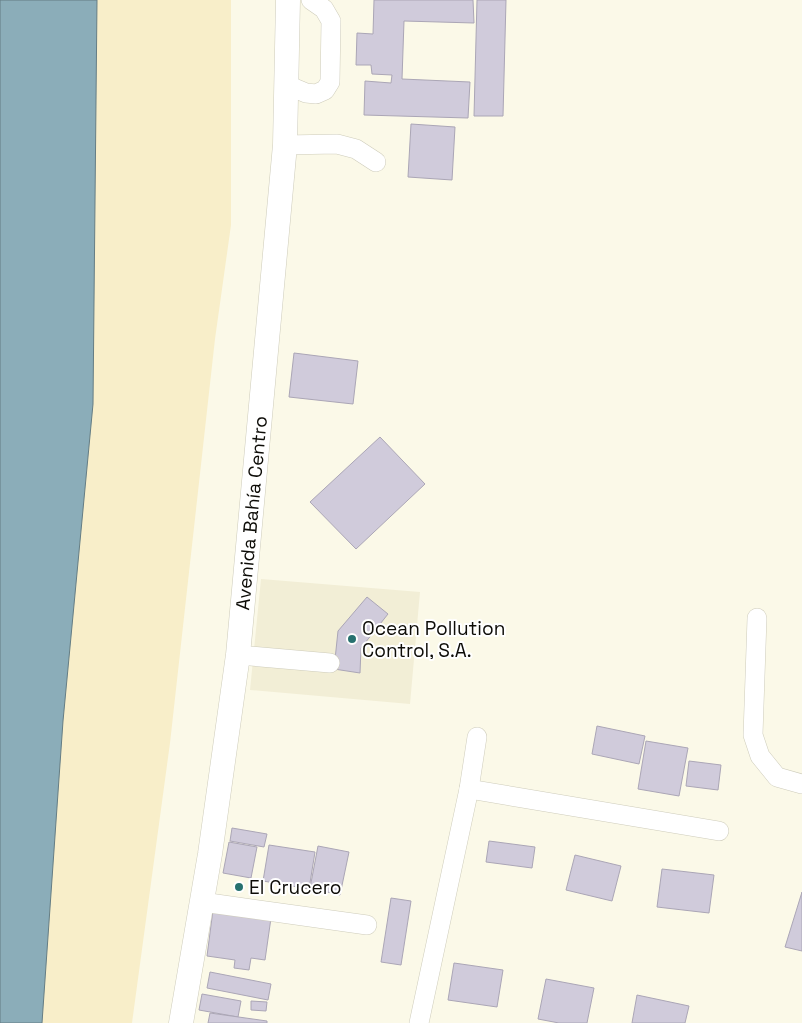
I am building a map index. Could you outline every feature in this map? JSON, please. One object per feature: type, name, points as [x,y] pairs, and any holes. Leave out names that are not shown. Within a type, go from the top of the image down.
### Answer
[{"type":"main road","name":"Avenida Bahía Centro","points":[[181,1023],[202,902],[238,655],[285,146],[288,0]]},
{"type":"street","points":[[287,85],[306,93],[316,94],[325,90],[330,82],[331,21],[324,10],[311,0]]},
{"type":"street","points":[[285,146],[337,144],[356,149],[376,162]]},
{"type":"street","points":[[757,618],[753,734],[760,756],[777,777],[802,784]]},
{"type":"street","points":[[238,655],[330,663]]},
{"type":"street","points":[[419,1023],[469,790],[477,737]]},
{"type":"street","points":[[469,790],[719,831]]},
{"type":"street","points":[[202,902],[367,925]]},
{"type":"shaded area","points":[[261,579],[420,592],[410,704],[250,690]]},
{"type":"sand","points":[[85,0],[231,0],[231,225],[215,339],[170,743],[132,1023],[38,1023]]},
{"type":"water","points":[[0,0],[97,0],[93,404],[63,721],[42,1023],[0,1023]]},
{"type":"building","points":[[374,0],[473,0],[474,23],[404,21],[402,79],[470,82],[468,118],[364,115],[365,81],[391,83],[392,75],[372,74],[371,65],[356,65],[357,33],[373,34]]},
{"type":"building","points":[[477,0],[506,0],[503,116],[474,116]]},
{"type":"building","points":[[411,124],[455,127],[452,180],[408,177]]},
{"type":"building","points":[[294,353],[358,361],[353,404],[289,397]]},
{"type":"building","points":[[380,437],[425,484],[356,549],[310,502]]},
{"type":"building","name":"Ocean Pollution Control, S.A.","points":[[367,597],[388,614],[361,648],[360,673],[334,669],[338,631]]},
{"type":"building","points":[[597,726],[645,736],[639,764],[592,754]]},
{"type":"building","points":[[646,741],[688,748],[679,796],[638,789]]},
{"type":"building","points":[[689,761],[721,765],[718,790],[686,786]]},
{"type":"building","points":[[232,828],[267,834],[264,847],[230,841]]},
{"type":"building","points":[[489,841],[535,847],[532,868],[486,862]]},
{"type":"building","points":[[229,842],[257,847],[251,878],[223,873]]},
{"type":"building","points":[[269,845],[315,852],[309,889],[263,881]]},
{"type":"building","points":[[318,846],[349,852],[340,895],[310,888]]},
{"type":"building","points":[[575,855],[621,866],[612,901],[566,890]]},
{"type":"building","points":[[662,869],[714,875],[709,913],[657,907]]},
{"type":"building","points":[[802,892],[802,951],[785,947]]},
{"type":"building","points":[[391,898],[411,901],[401,965],[381,962]]},
{"type":"building","points":[[213,910],[271,918],[265,960],[251,958],[249,970],[234,968],[235,960],[207,956]]},
{"type":"building","points":[[454,963],[503,970],[497,1007],[448,1000]]},
{"type":"building","points":[[210,972],[271,984],[268,1000],[207,988]]},
{"type":"building","points":[[546,979],[594,988],[587,1023],[559,1023],[538,1019]]},
{"type":"building","points":[[202,994],[241,1001],[238,1017],[199,1010]]},
{"type":"building","points":[[637,995],[689,1006],[685,1023],[632,1023]]},
{"type":"building","points":[[251,1001],[267,1002],[266,1011],[251,1010]]},
{"type":"building","points":[[210,1013],[267,1021],[267,1023],[208,1023]]},
{"type":"place","name":"Ocean Pollution Control, S.A.","points":[[352,639]]},
{"type":"place","name":"El Crucero","points":[[239,887]]}]
